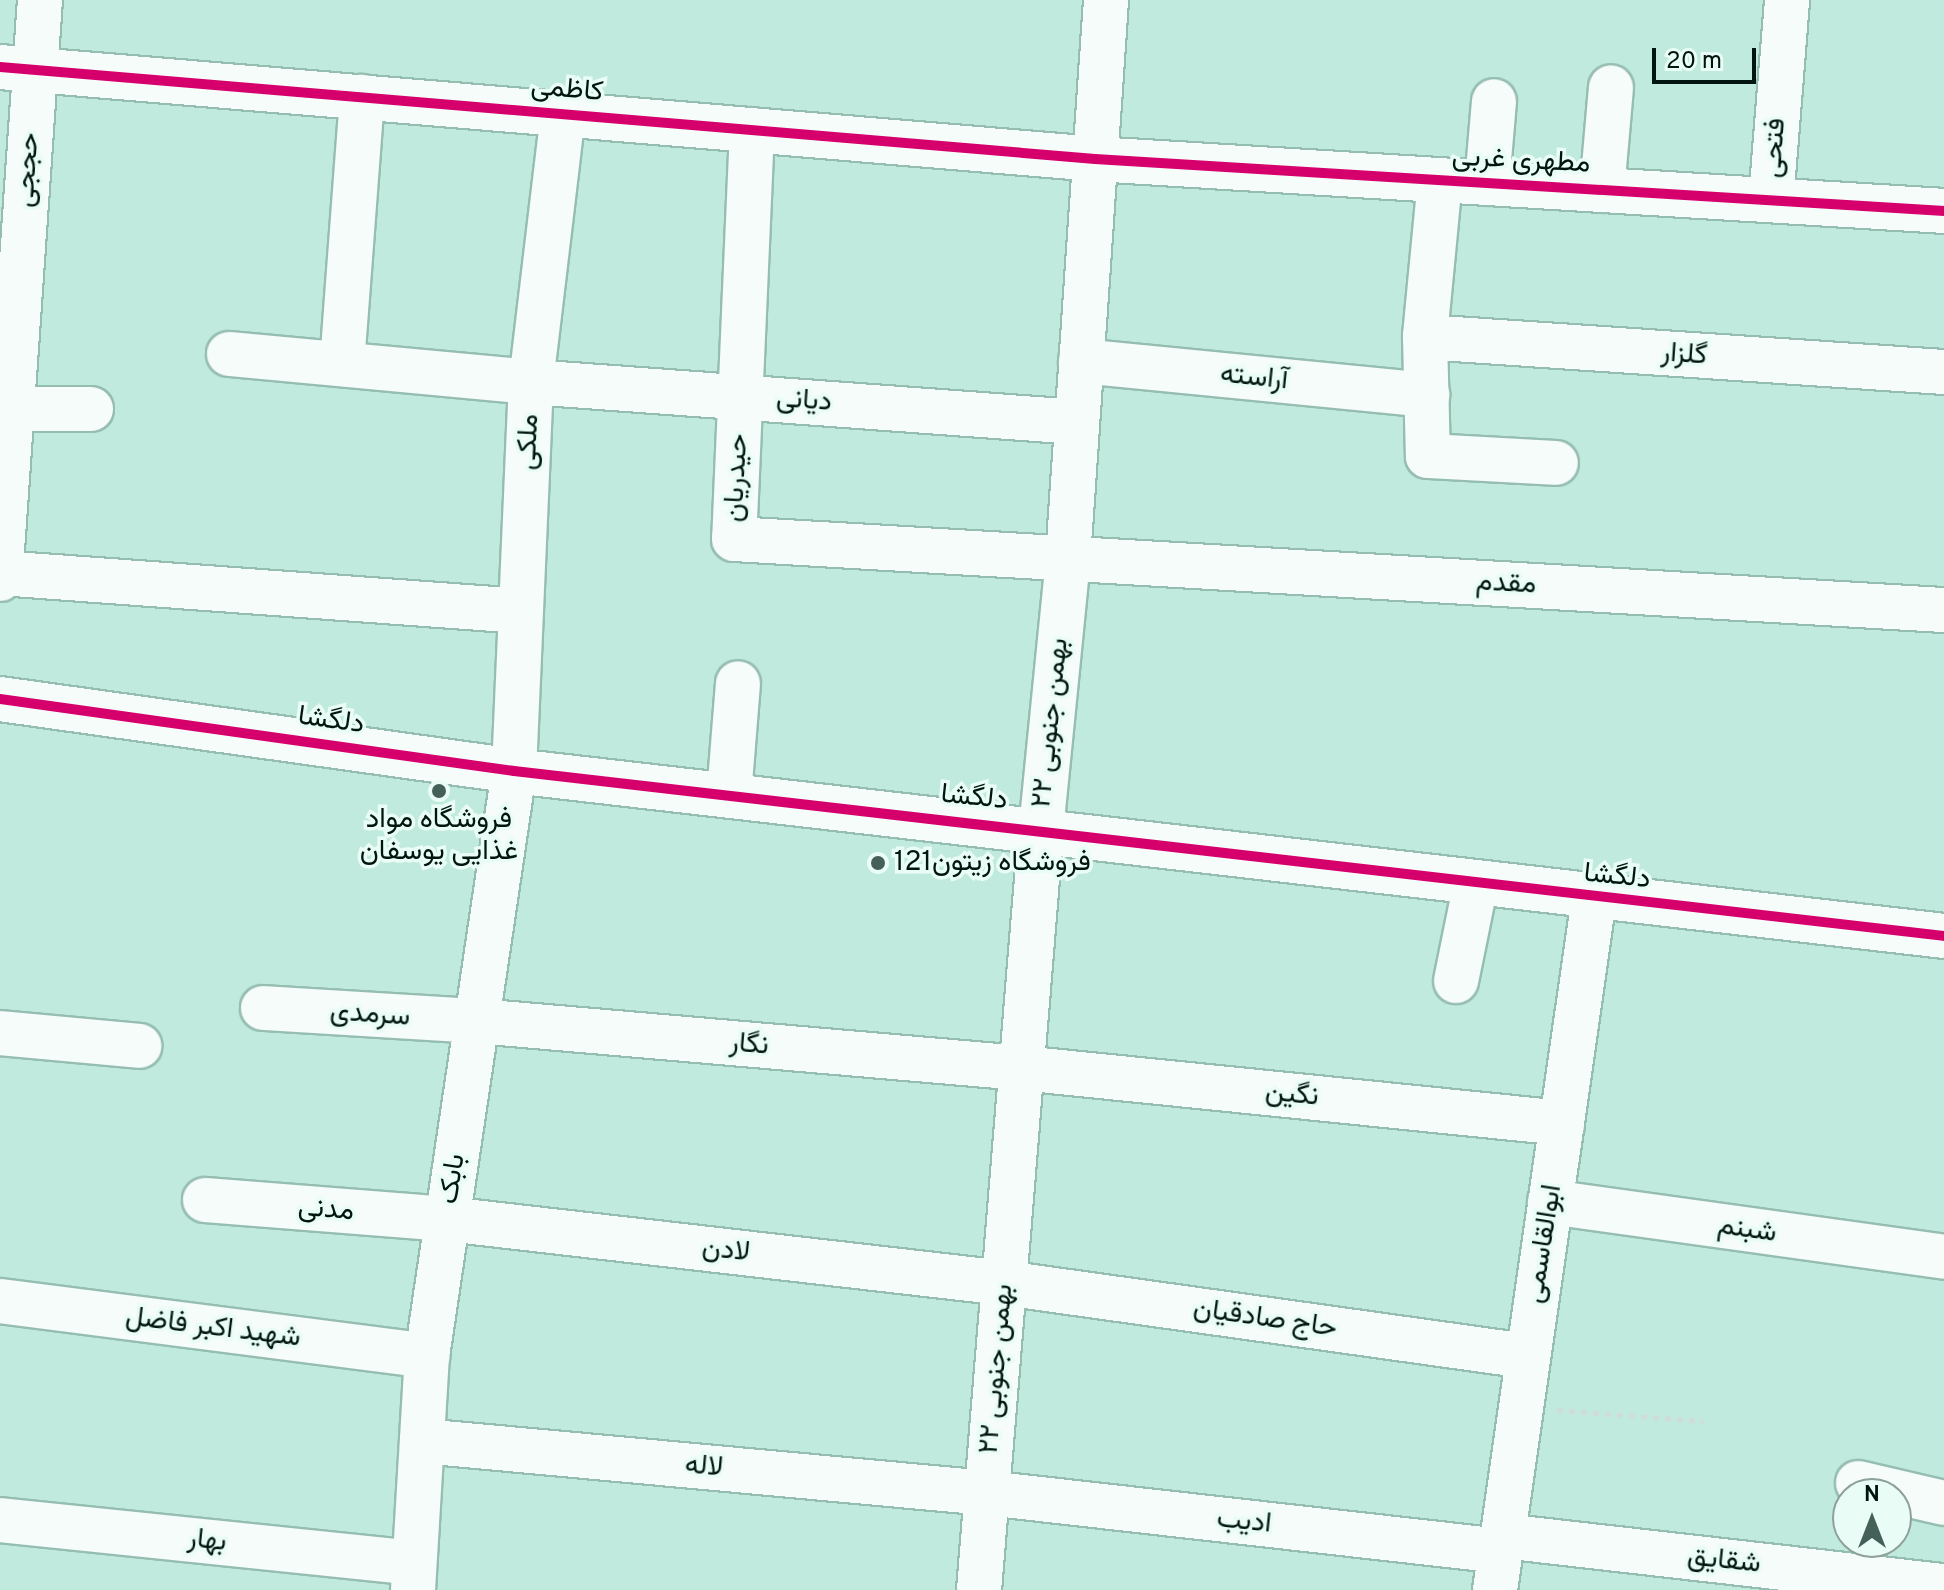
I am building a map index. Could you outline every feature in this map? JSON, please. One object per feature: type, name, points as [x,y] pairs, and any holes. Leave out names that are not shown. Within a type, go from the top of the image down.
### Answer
[{"type":"street","name":"حججی","points":[[0,579],[12,409],[9,326],[18,68],[40,0]]},
{"type":"street","name":"۲۲ بهمن جنوبی","points":[[979,1590],[1041,830],[1068,558],[1106,0]]},
{"type":"street","name":"فتحی","points":[[1771,200],[1787,0]]},
{"type":"street","name":"کاظمی","points":[[18,68],[1095,159]]},
{"type":"street","points":[[1602,190],[1611,87]]},
{"type":"street","points":[[342,364],[362,97]]},
{"type":"street","points":[[1487,183],[1494,101]]},
{"type":"street","name":"ملکی","points":[[514,771],[531,382],[563,114]]},
{"type":"street","name":"حیدریان","points":[[752,130],[734,539],[1068,558]]},
{"type":"street","name":"مطهری غربی","points":[[1095,159],[1944,211]]},
{"type":"street","points":[[1440,180],[1425,337],[1428,456],[1556,463]]},
{"type":"street","name":"گلزار","points":[[1425,337],[1944,372]]},
{"type":"street","name":"دیانی","points":[[229,354],[531,382],[1077,422]]},
{"type":"street","name":"آراسته","points":[[1081,361],[1427,395]]},
{"type":"street","points":[[12,409],[91,409]]},
{"type":"street","name":"مقدم","points":[[1068,558],[1944,610]]},
{"type":"street","points":[[0,573],[521,611]]},
{"type":"street","points":[[729,795],[738,683]]},
{"type":"street","name":"دلگشا","points":[[0,699],[514,771],[1944,936]]},
{"type":"street","name":"بابک","points":[[414,1576],[427,1356],[514,771]]},
{"type":"street","points":[[1456,981],[1476,883]]},
{"type":"street","name":"ابوالقاسمی","points":[[1500,1559],[1526,1356],[1594,898]]},
{"type":"street","name":"سرمدی","points":[[263,1008],[477,1021]]},
{"type":"street","name":"نگار","points":[[477,1021],[1021,1068]]},
{"type":"street","points":[[0,1033],[139,1046]]},
{"type":"street","name":"نگین","points":[[1021,1068],[1562,1123]]},
{"type":"street","name":"مدنی","points":[[205,1200],[447,1219]]},
{"type":"street","name":"شبنم","points":[[1550,1202],[1944,1257]]},
{"type":"street","name":"لادن","points":[[447,1219],[1004,1283]]},
{"type":"street","name":"حاج صادقیان","points":[[1004,1283],[1526,1356]]},
{"type":"street","name":"شهید اکبر فاضل","points":[[0,1301],[427,1356]]},
{"type":"street","name":"لاله","points":[[422,1441],[987,1493]]},
{"type":"street","name":"ادیب","points":[[987,1493],[1500,1559]]},
{"type":"street","points":[[1912,1496],[1944,1503]]},
{"type":"street","name":"بهار","points":[[0,1520],[414,1576]]},
{"type":"street","name":"شقایق","points":[[1500,1559],[1944,1586]]},
{"type":"path","points":[[1520,1408],[1704,1421]]},
{"type":"cycle path","points":[[0,67],[1095,159],[1944,211]]},
{"type":"cycle path","points":[[0,699],[514,771],[1944,936]]},
{"type":"place","name":"فروشگاه مواد غذایی یوسفان","points":[[439,791]]},
{"type":"place","name":"فروشگاه زیتون121","points":[[878,863]]}]
